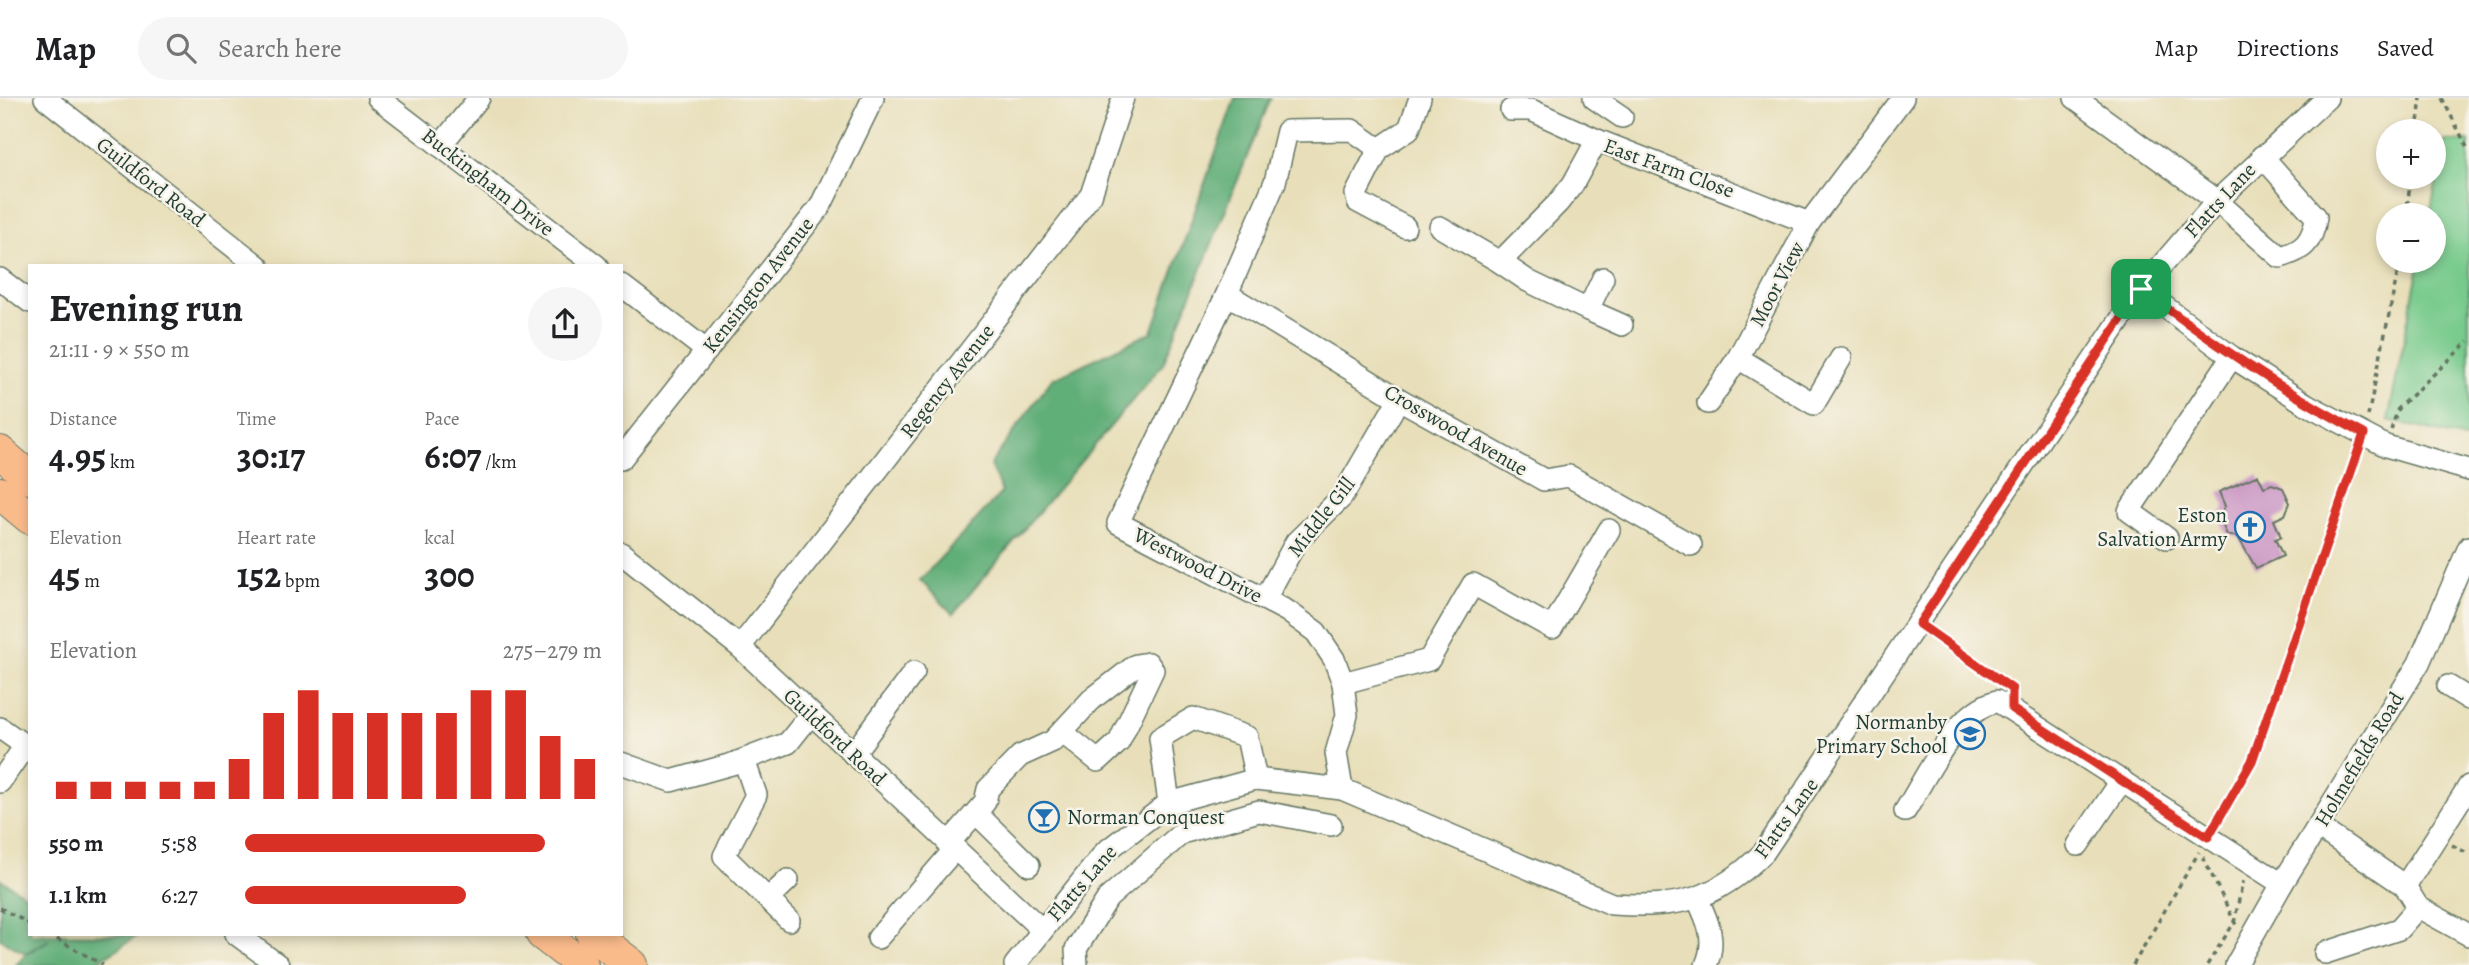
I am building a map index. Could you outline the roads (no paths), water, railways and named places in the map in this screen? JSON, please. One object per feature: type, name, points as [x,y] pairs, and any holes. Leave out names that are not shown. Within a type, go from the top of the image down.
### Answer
[{"type":"highway","points":[[0,452],[28,476]]},
{"type":"highway","points":[[0,492],[28,516]]},
{"type":"highway","points":[[544,936],[582,965]]},
{"type":"highway","points":[[595,936],[632,965]]},
{"type":"street","name":"Guildford Road","points":[[45,98],[255,264]]},
{"type":"street","name":"Buckingham Drive","points":[[378,98],[594,264]]},
{"type":"street","points":[[440,146],[479,98]]},
{"type":"street","name":"Kensington Avenue","points":[[623,456],[820,207],[873,98]]},
{"type":"street","name":"Regency Avenue","points":[[740,647],[1091,195],[1123,98]]},
{"type":"street","points":[[1405,228],[1356,198],[1379,149],[1409,129],[1420,98]]},
{"type":"street","points":[[1594,98],[1622,117]]},
{"type":"street","name":"Moor View","points":[[1708,403],[1738,358],[1809,223],[1902,98]]},
{"type":"street","points":[[2075,98],[2217,201],[2280,257],[2300,252],[2314,234],[2316,217],[2262,156]]},
{"type":"street","name":"Flatts Lane","points":[[1015,965],[1105,852],[1132,831],[1169,803],[1256,779],[1342,789],[1612,904],[1658,906],[1697,898],[1740,876],[1764,852],[2141,289],[2217,201],[2262,156],[2328,98]]},
{"type":"street","points":[[1511,110],[1519,107],[1531,110],[1597,140]]},
{"type":"street","points":[[1227,294],[1275,182],[1287,131],[1352,130],[1379,149]]},
{"type":"street","name":"East Farm Close","points":[[1500,262],[1558,203],[1573,184],[1597,140],[1809,223]]},
{"type":"street","points":[[1440,228],[1528,281],[1622,325]]},
{"type":"street","points":[[1588,310],[1603,278]]},
{"type":"street","points":[[0,279],[28,300]]},
{"type":"street","points":[[623,287],[707,351]]},
{"type":"street","points":[[2141,289],[2232,357],[2306,404],[2386,446],[2469,470]]},
{"type":"street","name":"Crosswood Avenue","points":[[1227,294],[1399,399],[1544,480],[1569,476],[1691,545]]},
{"type":"street","name":"Westwood Drive","points":[[1227,294],[1118,523],[1265,599],[1316,632],[1334,659],[1343,682],[1348,715],[1336,753],[1342,789]]},
{"type":"street","points":[[2167,538],[2129,511],[2232,357]]},
{"type":"street","points":[[1738,358],[1814,404],[1841,358]]},
{"type":"street","name":"Middle Gill","points":[[1265,599],[1296,542],[1342,497],[1399,399]]},
{"type":"street","points":[[1343,682],[1429,660],[1473,584],[1552,628],[1609,530]]},
{"type":"street","name":"Holmefields Road","points":[[2236,965],[2282,884],[2418,663],[2469,547]]},
{"type":"street","name":"Guildford Road","points":[[623,555],[740,647],[1042,930]]},
{"type":"street","points":[[878,938],[985,802],[988,789],[1020,756],[1045,746],[1062,732],[1092,699],[1136,665],[1143,662],[1153,670],[1119,742],[1098,761],[1062,732]]},
{"type":"street","points":[[853,754],[914,672]]},
{"type":"street","points":[[2448,686],[2469,699]]},
{"type":"street","points":[[1905,811],[1971,713],[1997,701],[2122,780],[2204,844],[2248,861],[2282,884]]},
{"type":"street","points":[[623,764],[671,781],[744,760],[788,743],[811,714]]},
{"type":"street","points":[[1169,803],[1160,738],[1193,718],[1247,737],[1256,779]]},
{"type":"street","points":[[0,729],[28,747],[0,782]]},
{"type":"street","points":[[744,760],[756,795],[724,856],[789,920]]},
{"type":"street","points":[[2078,845],[2122,780]]},
{"type":"street","points":[[2405,886],[2469,786]]},
{"type":"street","points":[[1077,965],[1076,948],[1108,898],[1182,833],[1259,811],[1331,825]]},
{"type":"street","points":[[976,813],[1029,865]]},
{"type":"street","points":[[2318,827],[2405,886],[2418,907],[2469,935]]},
{"type":"street","points":[[1132,831],[1154,858]]},
{"type":"street","points":[[768,899],[788,880]]},
{"type":"street","points":[[1697,898],[1708,921],[1713,948],[1706,965]]},
{"type":"street","points":[[2325,953],[2399,929],[2418,907]]},
{"type":"street","points":[[239,936],[278,965]]},
{"type":"place","name":"Eston Salvation Army","points":[[2250,527]]},
{"type":"place","name":"Normanby Primary School","points":[[1970,734]]},
{"type":"place","name":"Norman Conquest","points":[[1044,817]]}]
